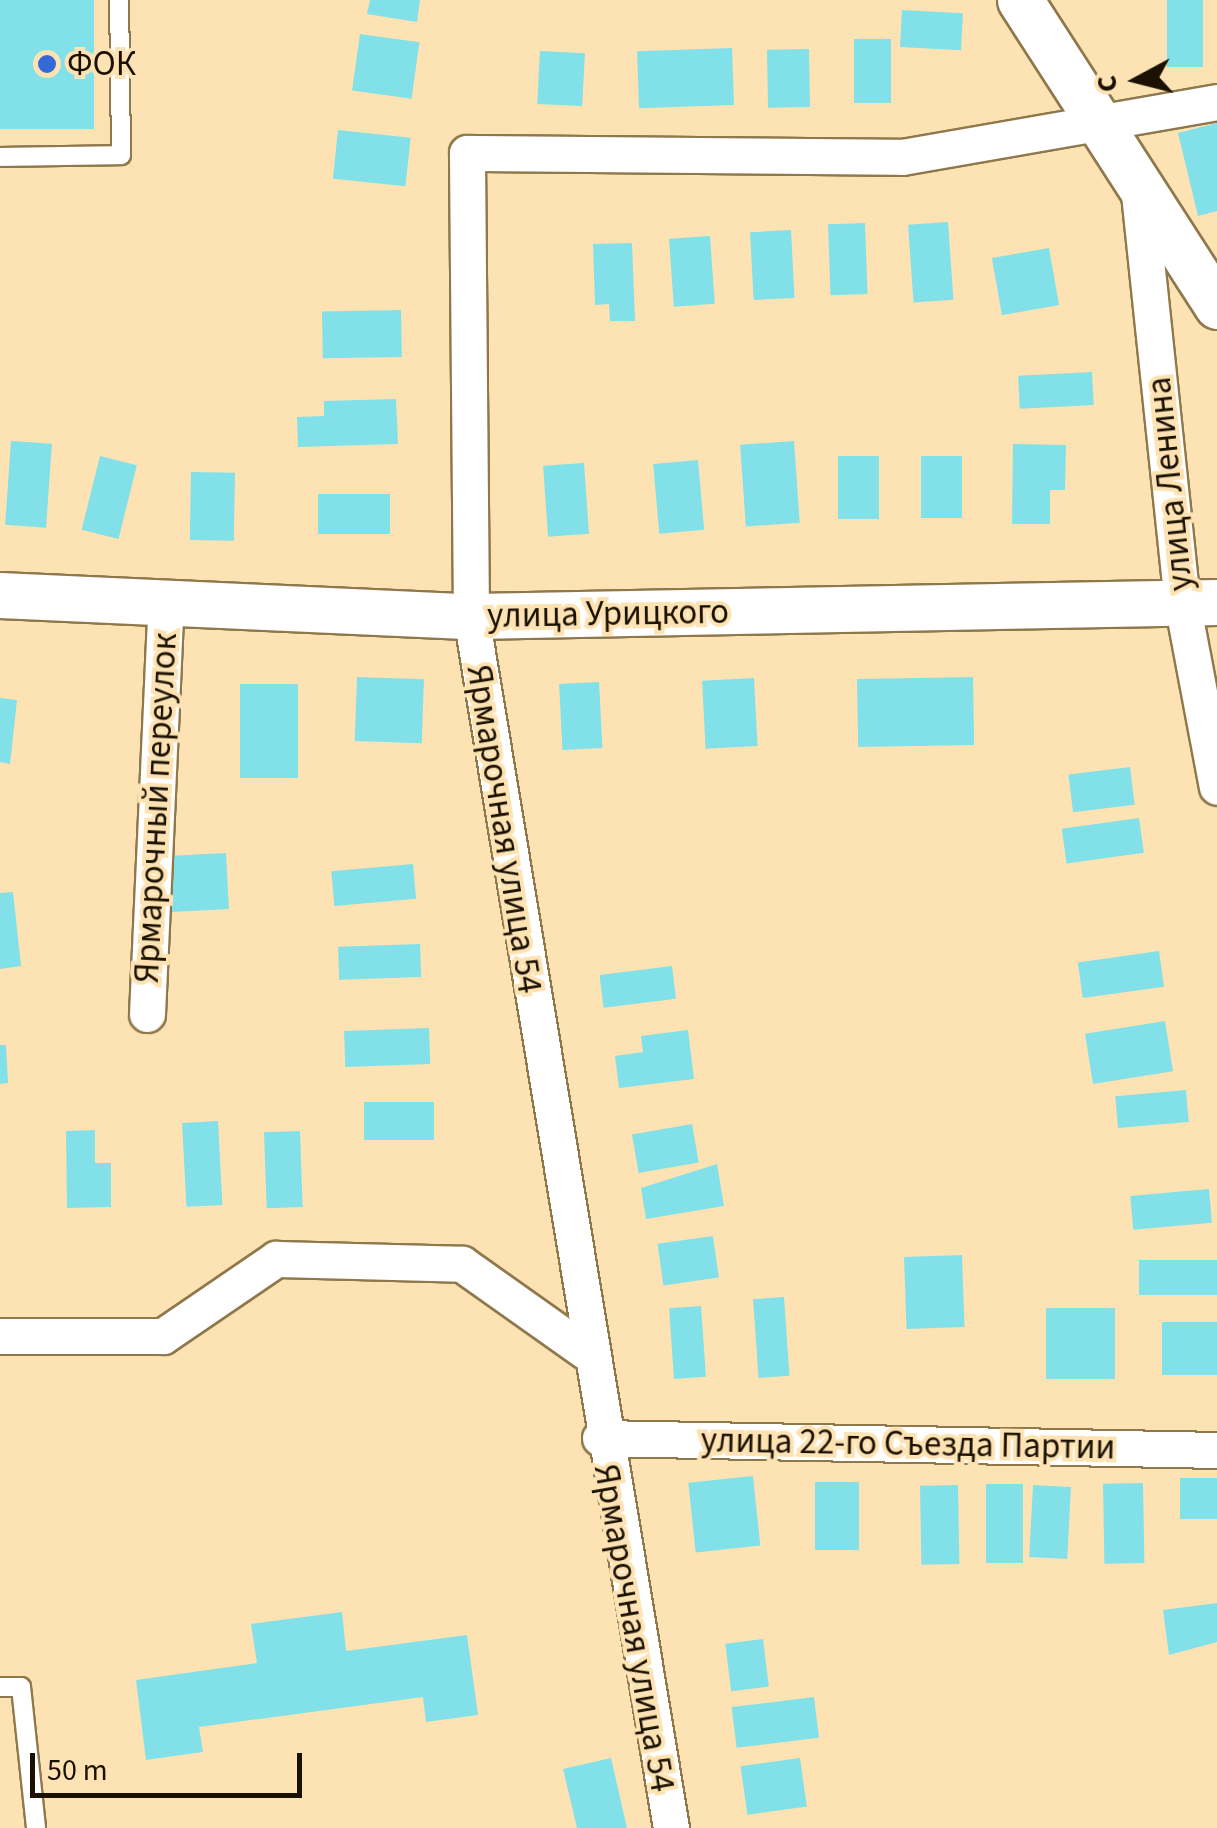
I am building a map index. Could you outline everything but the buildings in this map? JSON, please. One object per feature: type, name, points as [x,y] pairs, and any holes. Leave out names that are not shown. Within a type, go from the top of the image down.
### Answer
[{"type":"street","points":[[1020,0],[1217,306]]},
{"type":"street","name":"Ярмарочная улица 54","points":[[671,1828],[585,1351],[471,616],[467,152],[902,156],[1100,126],[1217,102]]},
{"type":"street","name":"улица Ленина","points":[[1137,179],[1200,602],[1217,787]]},
{"type":"street","name":"улица Урицкого","points":[[0,595],[471,616],[1200,602]]},
{"type":"street","name":"Ярмарочный переулок","points":[[147,1014],[166,601]]},
{"type":"street","points":[[0,1336],[163,1336],[276,1259],[369,1261],[462,1264],[585,1351]]},
{"type":"street","name":"улица 22-го Съезда Партии","points":[[600,1438],[1217,1450]]},
{"type":"lane","points":[[0,157],[121,154],[119,0]]},
{"type":"lane","points":[[0,1687],[20,1686],[36,1828]]},
{"type":"place","name":"ФОК","points":[[47,64]]}]
